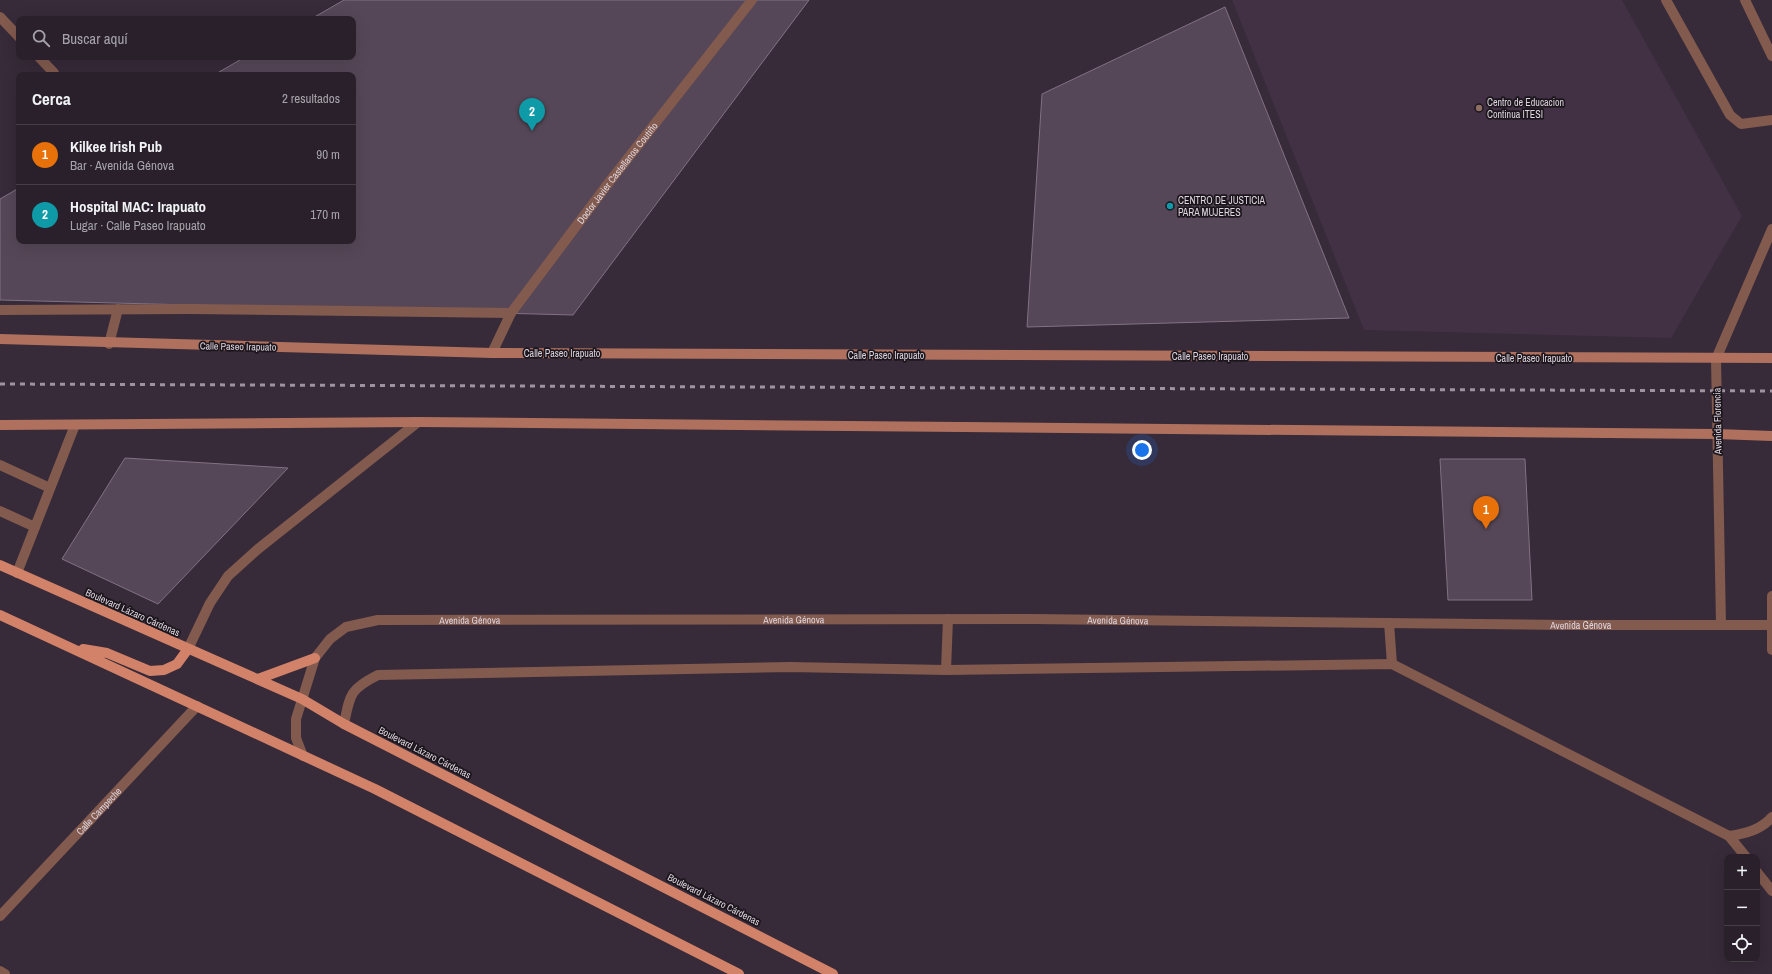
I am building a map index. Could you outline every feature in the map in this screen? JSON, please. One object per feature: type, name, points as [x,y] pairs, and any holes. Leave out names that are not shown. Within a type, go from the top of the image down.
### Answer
[{"type":"main road","name":"Calle Paseo Irapuato","points":[[0,339],[109,344],[492,353],[1716,359],[1772,358]]},
{"type":"main road","points":[[0,425],[418,422],[1717,434],[1772,436]]},
{"type":"main road","name":"Boulevard Lázaro Cárdenas","points":[[0,565],[302,699],[344,724],[833,974]]},
{"type":"main road","points":[[0,616],[375,789],[739,974]]},
{"type":"main road","points":[[69,647],[107,653],[150,671],[164,670],[177,664],[188,649]]},
{"type":"main road","points":[[258,679],[314,658]]},
{"type":"street","name":"Doctor Javier Castellanos Coutiño","points":[[492,353],[511,313],[610,180],[752,0]]},
{"type":"street","points":[[1666,0],[1730,115],[1741,124],[1772,120]]},
{"type":"street","points":[[1745,0],[1772,56]]},
{"type":"street","points":[[0,17],[16,34]]},
{"type":"street","points":[[42,60],[53,72]]},
{"type":"street","name":"Avenida Florencia","points":[[1721,625],[1716,359],[1771,232]]},
{"type":"street","points":[[0,310],[118,309],[511,313]]},
{"type":"street","points":[[109,344],[118,309]]},
{"type":"street","points":[[188,649],[210,603],[228,576],[258,549],[418,422]]},
{"type":"street","points":[[16,573],[75,425]]},
{"type":"street","points":[[0,465],[50,488]]},
{"type":"street","points":[[0,511],[35,527]]},
{"type":"street","points":[[1772,596],[1772,650]]},
{"type":"street","points":[[946,670],[948,619]]},
{"type":"street","name":"Avenida Génova","points":[[303,756],[296,738],[296,718],[314,658],[330,639],[346,627],[378,620],[948,619],[1771,625]]},
{"type":"street","points":[[1389,623],[1392,664]]},
{"type":"street","points":[[344,724],[349,698],[359,684],[378,675],[790,667],[946,670],[1392,664],[1729,836],[1744,854]]},
{"type":"street","name":"Calle Campeche","points":[[0,916],[197,706]]},
{"type":"street","points":[[1729,836],[1744,834],[1758,829],[1772,817]]},
{"type":"street","points":[[1760,876],[1772,891]]},
{"type":"street","points":[[0,971],[5,974]]},
{"type":"shaded area","name":"Centro de Educacion Continua ITESI","points":[[1232,0],[1622,0],[1742,216],[1671,338],[1364,330]]},
{"type":"building","points":[[344,0],[809,0],[573,315],[0,300],[0,199],[16,190],[16,244],[356,244],[356,72],[219,72],[240,60],[356,60],[356,16],[316,16]]},
{"type":"building","name":"CENTRO DE JUSTICIA PARA MUJERES","points":[[1225,7],[1349,318],[1027,327],[1042,94]]},
{"type":"building","points":[[125,458],[288,468],[158,604],[62,559]]},
{"type":"building","points":[[1440,459],[1525,459],[1532,600],[1448,600]]},
{"type":"railway","points":[[0,384],[1772,391]]},
{"type":"place","name":"Centro de Educacion Continua ITESI","points":[[1479,108]]},
{"type":"place","name":"Hospital MAC: Irapuato","points":[[532,131]]},
{"type":"place","name":"CENTRO DE JUSTICIA PARA MUJERES","points":[[1170,206]]},
{"type":"place","name":"Kilkee Irish Pub","points":[[1486,529]]}]
